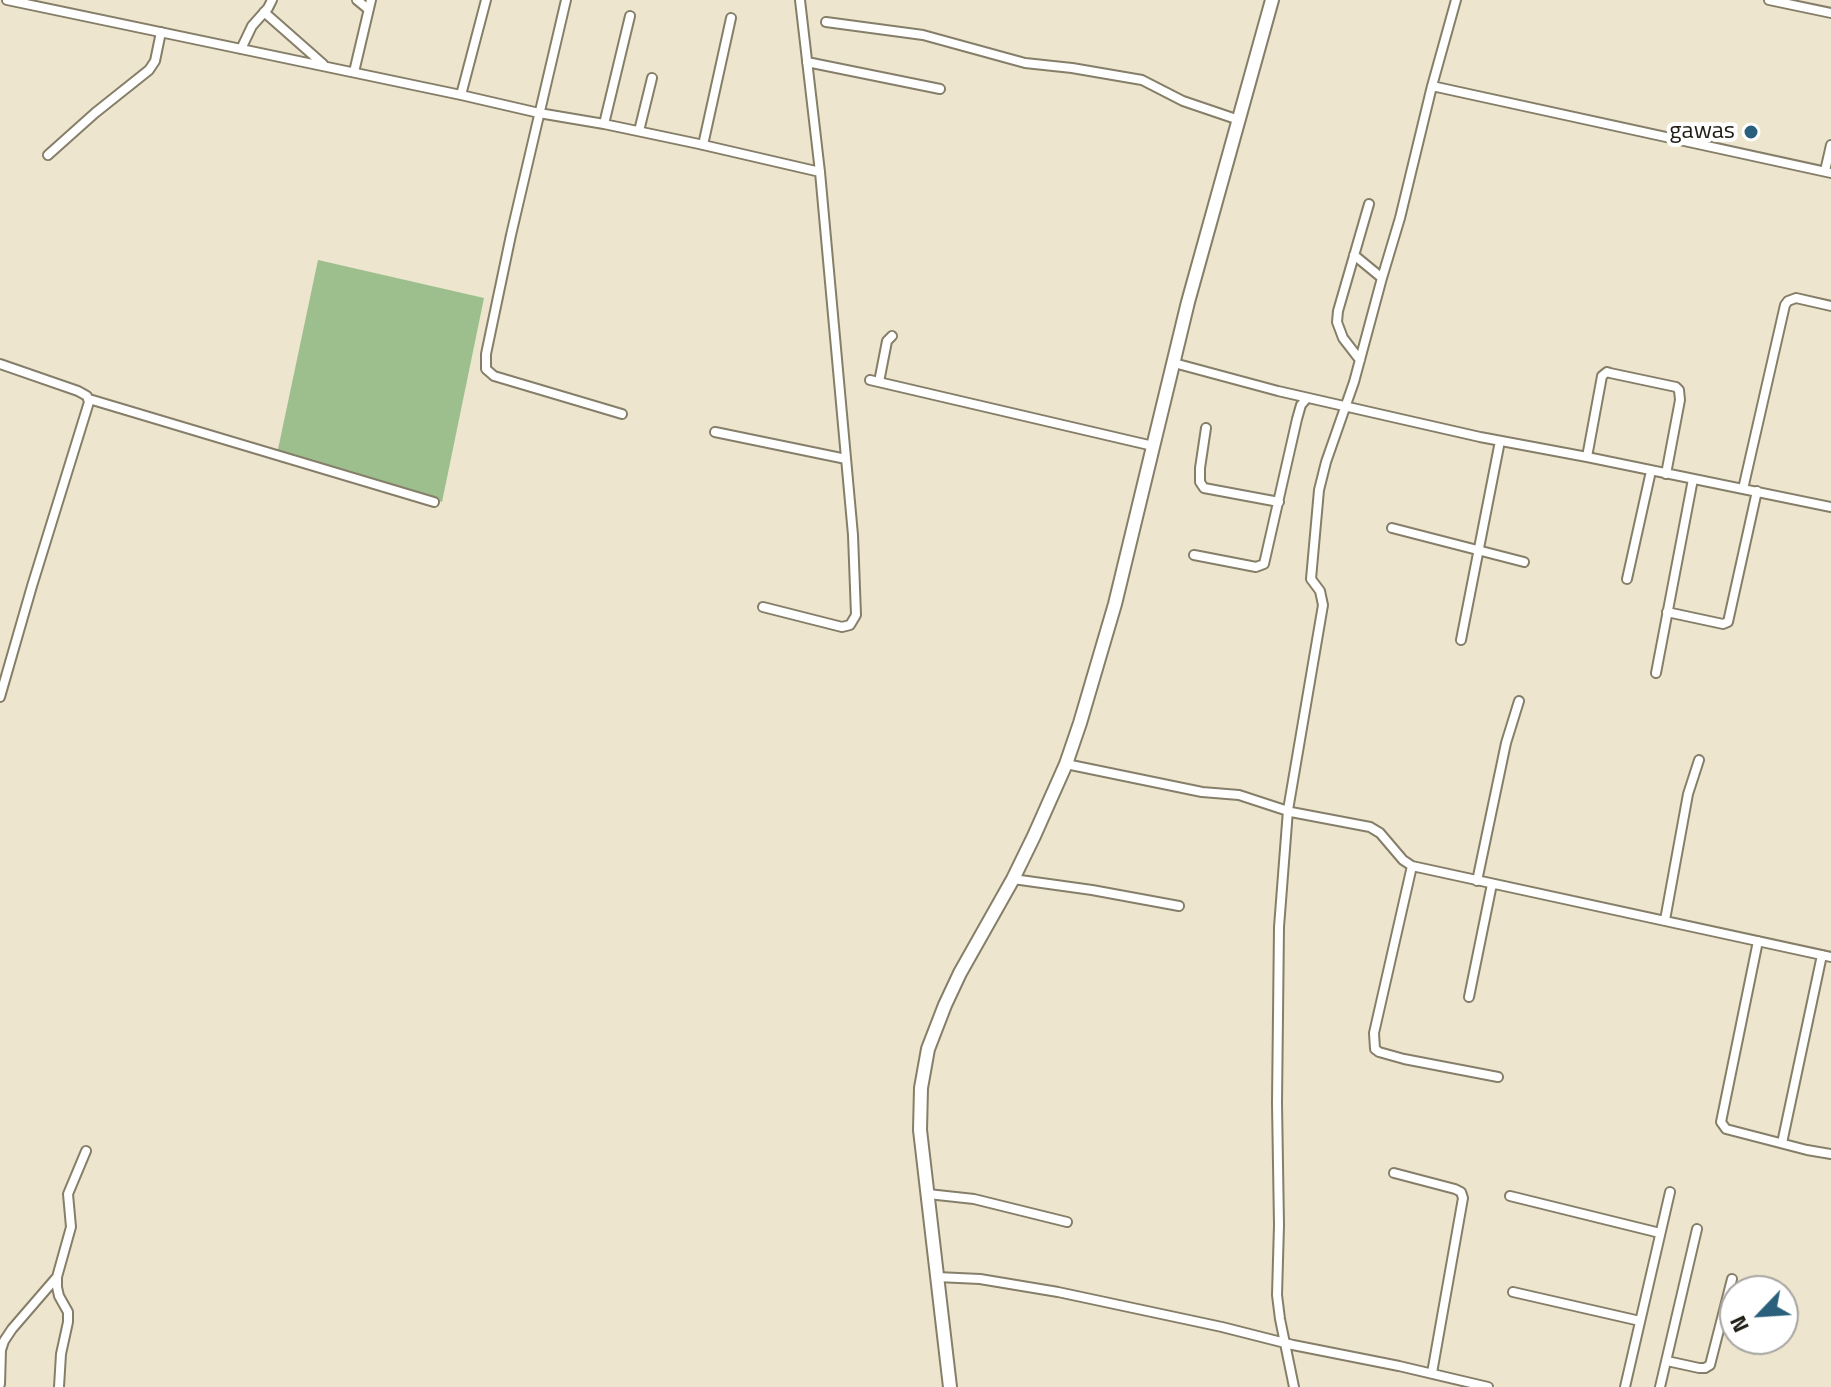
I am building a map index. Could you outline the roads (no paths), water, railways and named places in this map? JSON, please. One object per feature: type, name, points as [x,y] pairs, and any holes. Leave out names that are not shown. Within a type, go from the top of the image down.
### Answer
[{"type":"main road","points":[[950,1387],[921,1147],[920,1101],[928,1049],[960,973],[1013,879],[1066,764],[1092,685],[1115,604],[1205,239],[1272,0]]},
{"type":"street","points":[[7,0],[539,113],[639,131],[820,172]]},
{"type":"street","points":[[241,49],[252,26],[272,0]]},
{"type":"street","points":[[354,72],[370,5],[357,0]]},
{"type":"street","points":[[461,95],[486,0]]},
{"type":"street","points":[[566,0],[492,324],[486,369],[494,376],[622,414]]},
{"type":"street","points":[[763,607],[842,627],[854,621],[856,610],[853,535],[820,172],[800,0]]},
{"type":"street","points":[[1294,1387],[1277,1295],[1279,927],[1288,810],[1323,605],[1322,596],[1311,577],[1319,490],[1347,407],[1400,218],[1456,0]]},
{"type":"street","points":[[1769,0],[1831,13]]},
{"type":"street","points":[[264,12],[325,66]]},
{"type":"street","points":[[604,124],[630,16]]},
{"type":"street","points":[[703,145],[731,18]]},
{"type":"street","points":[[826,22],[923,35],[1025,63],[1142,80],[1183,101],[1239,120]]},
{"type":"street","points":[[48,155],[149,70],[155,61],[161,32]]},
{"type":"street","points":[[807,62],[940,89]]},
{"type":"street","points":[[639,131],[652,78]]},
{"type":"street","points":[[1432,86],[1828,172],[1831,145]]},
{"type":"street","points":[[1360,360],[1343,338],[1337,322],[1369,204]]},
{"type":"street","points":[[1354,255],[1382,278]]},
{"type":"street","points":[[1743,489],[1785,305],[1796,298],[1831,306]]},
{"type":"street","points":[[892,336],[887,341],[874,381],[1153,446]]},
{"type":"street","points":[[1174,363],[1307,398],[1500,441],[1831,507]]},
{"type":"street","points":[[0,364],[86,394],[89,399],[434,502]]},
{"type":"street","points":[[1587,457],[1602,376],[1607,372],[1679,390],[1680,400],[1666,474]]},
{"type":"street","points":[[1194,555],[1256,567],[1265,562],[1297,419],[1301,405],[1307,398]]},
{"type":"street","points":[[0,697],[89,399]]},
{"type":"street","points":[[1206,428],[1200,468],[1200,482],[1204,488],[1279,502]]},
{"type":"street","points":[[715,432],[846,459]]},
{"type":"street","points":[[1461,640],[1500,441]]},
{"type":"street","points":[[1627,579],[1651,471]]},
{"type":"street","points":[[1656,673],[1693,479]]},
{"type":"street","points":[[1667,612],[1723,624],[1728,622],[1757,491]]},
{"type":"street","points":[[1392,528],[1524,562]]},
{"type":"street","points":[[1477,881],[1506,743],[1519,701]]},
{"type":"street","points":[[1665,920],[1688,794],[1699,760]]},
{"type":"street","points":[[1066,764],[1202,792],[1239,795],[1288,810],[1374,828],[1412,866],[1826,956],[1782,1143]]},
{"type":"street","points":[[1412,866],[1374,1033],[1375,1049],[1404,1059],[1498,1077]]},
{"type":"street","points":[[1013,879],[1179,906]]},
{"type":"street","points":[[1469,997],[1492,884]]},
{"type":"street","points":[[1758,941],[1721,1122],[1726,1129],[1831,1154]]},
{"type":"street","points":[[59,1387],[68,1312],[59,1296],[57,1277],[71,1227],[68,1194],[86,1151]]},
{"type":"street","points":[[1394,1173],[1455,1189],[1461,1192],[1463,1198],[1432,1373]]},
{"type":"street","points":[[1625,1387],[1670,1192]]},
{"type":"street","points":[[928,1194],[974,1199],[1067,1222]]},
{"type":"street","points":[[1510,1196],[1660,1233]]},
{"type":"street","points":[[1660,1387],[1697,1229]]},
{"type":"street","points":[[0,1384],[4,1341],[57,1277]]},
{"type":"street","points":[[937,1277],[980,1279],[1058,1292],[1488,1387]]},
{"type":"street","points":[[1513,1292],[1640,1321]]},
{"type":"street","points":[[1667,1361],[1699,1368],[1710,1365],[1719,1330]]},
{"type":"place","name":"gawas","points":[[1751,132]]}]
